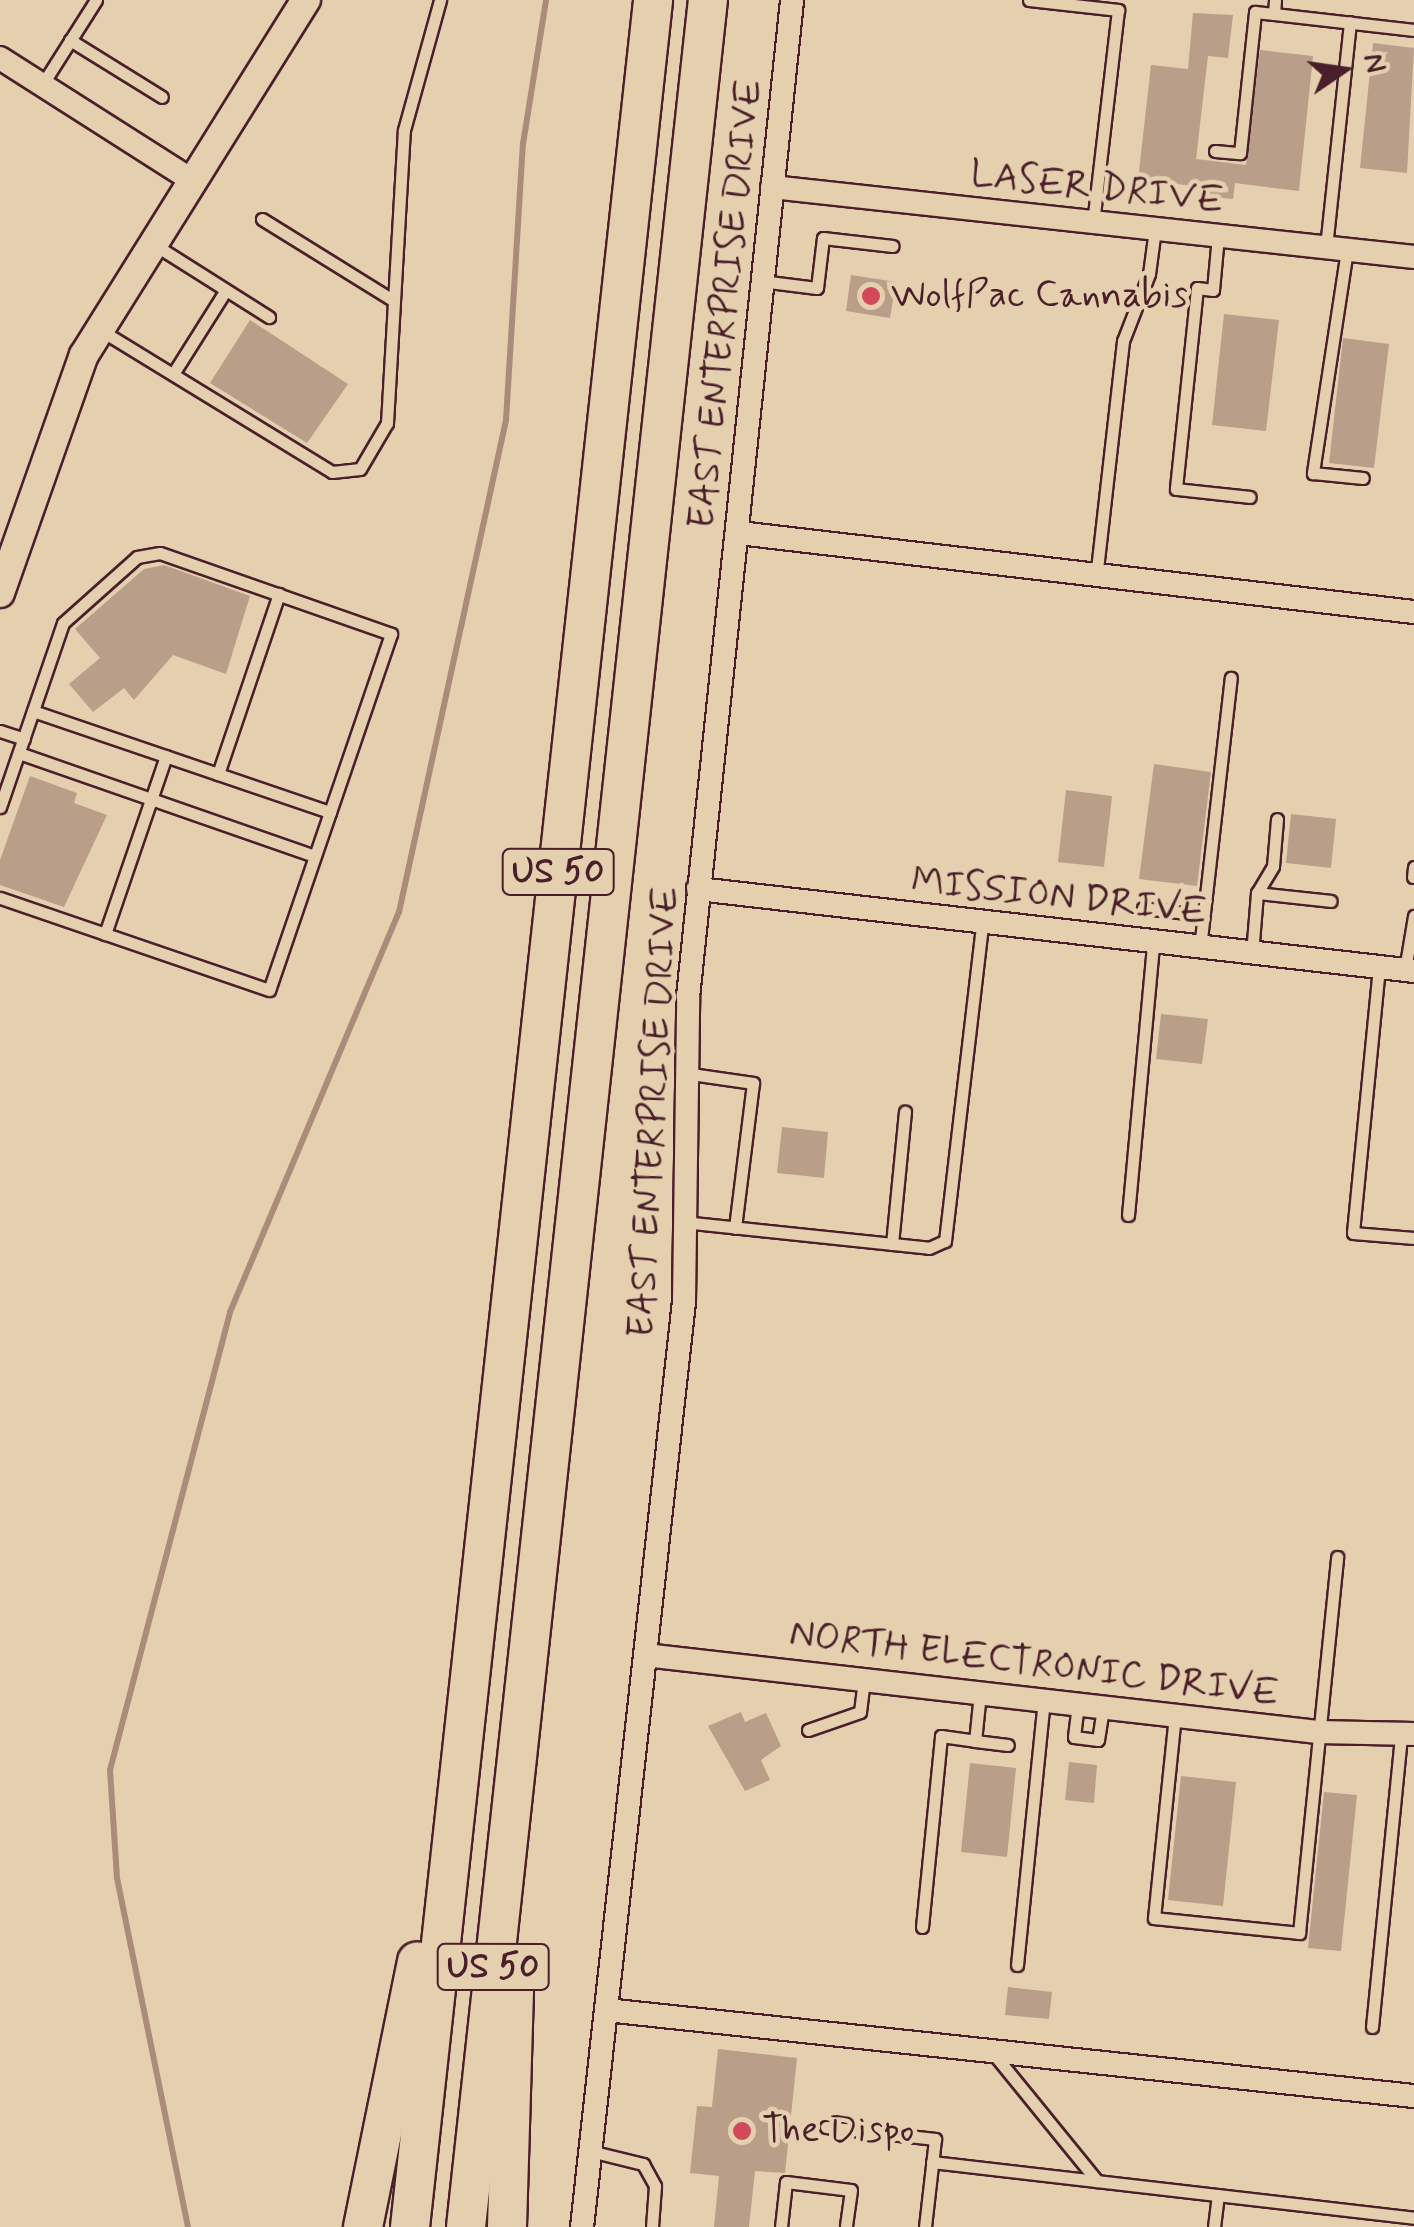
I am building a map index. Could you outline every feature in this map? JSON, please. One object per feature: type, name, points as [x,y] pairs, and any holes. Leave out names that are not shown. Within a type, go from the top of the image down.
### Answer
[{"type":"highway","name":"US 50","points":[[410,2227],[653,0]]},
{"type":"highway","name":"US 50","points":[[466,2227],[708,0]]},
{"type":"highway","points":[[507,2227],[522,1708]]},
{"type":"highway","points":[[363,2227],[462,1744]]},
{"type":"street","name":"EAST ENTERPRISE DRIVE","points":[[582,2227],[684,1301],[684,1073],[698,889],[792,0]]},
{"type":"street","points":[[0,593],[99,329],[302,1]]},
{"type":"street","points":[[0,58],[190,178]]},
{"type":"street","name":"LASER DRIVE","points":[[772,187],[1414,258]]},
{"type":"street","points":[[738,533],[1096,578],[1414,612]]},
{"type":"street","name":"MISSION DRIVE","points":[[698,889],[1409,970]]},
{"type":"street","name":"NORTH ELECTRONIC DRIVE","points":[[645,1655],[1318,1732],[1408,1735]]},
{"type":"street","points":[[606,2010],[1414,2096]]},
{"type":"lane","points":[[42,85],[96,0]]},
{"type":"lane","points":[[99,329],[347,474],[372,455],[387,423],[391,300],[404,130],[440,0]]},
{"type":"lane","points":[[1029,0],[1118,10],[1093,223]]},
{"type":"lane","points":[[1274,14],[1276,0]]},
{"type":"lane","points":[[1215,151],[1240,153],[1255,12],[1414,30]]},
{"type":"lane","points":[[1350,22],[1336,248],[1314,473],[1363,478]]},
{"type":"lane","points":[[70,40],[162,97]]},
{"type":"lane","points":[[262,219],[391,300]]},
{"type":"lane","points":[[1096,578],[1123,341],[1150,274],[1154,229]]},
{"type":"lane","points":[[1218,236],[1213,290],[1197,288],[1176,489],[1250,497]]},
{"type":"lane","points":[[761,281],[817,288],[823,238],[893,246]]},
{"type":"lane","points":[[151,243],[270,317]]},
{"type":"lane","points":[[173,374],[226,290]]},
{"type":"lane","points":[[0,807],[63,623],[137,557],[160,553],[391,634],[270,990],[0,898]]},
{"type":"lane","points":[[218,774],[280,594]]},
{"type":"lane","points":[[1200,948],[1231,678]]},
{"type":"lane","points":[[33,712],[330,812]]},
{"type":"lane","points":[[0,731],[24,739]]},
{"type":"lane","points":[[18,754],[315,856]]},
{"type":"lane","points":[[105,934],[166,756]]},
{"type":"lane","points":[[1252,954],[1258,893],[1273,866],[1277,819]]},
{"type":"lane","points":[[1413,876],[1414,867]]},
{"type":"lane","points":[[1258,893],[1331,901]]},
{"type":"lane","points":[[1143,908],[1204,915]]},
{"type":"lane","points":[[1409,970],[1414,916]]},
{"type":"lane","points":[[683,1222],[939,1246],[950,1228],[982,924]]},
{"type":"lane","points":[[1128,1215],[1153,943]]},
{"type":"lane","points":[[1379,967],[1354,1233],[1414,1238]]},
{"type":"lane","points":[[684,1073],[753,1082],[736,1228]]},
{"type":"lane","points":[[892,1244],[905,1112]]},
{"type":"lane","points":[[1175,1715],[1154,1918],[1299,1932],[1337,1557]]},
{"type":"lane","points":[[808,1730],[860,1712],[864,1679]]},
{"type":"lane","points":[[975,1741],[980,1692]]},
{"type":"lane","points":[[1017,1965],[1044,1700]]},
{"type":"lane","points":[[1078,1704],[1074,1737],[1098,1740],[1103,1706]]},
{"type":"lane","points":[[1372,2027],[1408,1735]]},
{"type":"lane","points":[[922,1927],[942,1736],[1008,1745]]},
{"type":"lane","points":[[993,2053],[1097,2181]]},
{"type":"lane","points":[[826,2127],[935,2139],[925,2227]]},
{"type":"lane","points":[[590,2151],[643,2164],[655,2186],[652,2227]]},
{"type":"lane","points":[[932,2162],[1414,2218]]},
{"type":"lane","points":[[781,2227],[786,2182],[850,2190],[846,2227]]},
{"type":"lane","points":[[1214,2227],[1218,2195]]},
{"type":"building","points":[[1193,13],[1233,15],[1228,58],[1208,56],[1196,159],[1246,165],[1260,50],[1313,56],[1299,191],[1235,183],[1233,199],[1204,196],[1205,187],[1138,180],[1151,65],[1188,69]]},
{"type":"building","points":[[1373,43],[1414,48],[1407,173],[1360,168]]},
{"type":"building","name":"WolfPac Cannabis","points":[[851,275],[896,282],[890,318],[846,311]]},
{"type":"building","points":[[1224,314],[1279,320],[1266,431],[1212,425]]},
{"type":"building","points":[[250,320],[348,384],[307,443],[210,383]]},
{"type":"building","points":[[1343,338],[1389,344],[1374,468],[1329,463]]},
{"type":"building","points":[[164,565],[250,596],[226,674],[173,655],[134,700],[124,688],[93,712],[69,684],[100,658],[75,629],[144,569]]},
{"type":"building","points":[[1154,764],[1211,772],[1197,886],[1139,879]]},
{"type":"building","points":[[30,776],[77,793],[74,803],[107,815],[64,907],[0,885],[0,860]]},
{"type":"building","points":[[1066,790],[1112,796],[1104,867],[1058,862]]},
{"type":"building","points":[[1291,814],[1336,819],[1331,868],[1286,863]]},
{"type":"building","points":[[1161,1014],[1208,1019],[1202,1064],[1156,1059]]},
{"type":"building","points":[[782,1127],[828,1132],[824,1178],[777,1173]]},
{"type":"building","points":[[741,1712],[745,1722],[766,1713],[781,1746],[761,1760],[770,1780],[745,1791],[708,1726]]},
{"type":"building","points":[[1069,1762],[1097,1765],[1094,1803],[1065,1800]]},
{"type":"building","points":[[970,1763],[1016,1768],[1007,1857],[961,1852]]},
{"type":"building","points":[[1181,1776],[1236,1782],[1223,1906],[1168,1900]]},
{"type":"building","points":[[1324,1792],[1357,1795],[1341,1951],[1308,1948]]},
{"type":"building","points":[[1008,1987],[1052,1992],[1049,2019],[1005,2015]]},
{"type":"building","name":"The Dispo","points":[[718,2049],[797,2058],[785,2173],[755,2171],[749,2227],[714,2227],[719,2176],[690,2173],[697,2106],[712,2107]]},
{"type":"waterway","points":[[188,2227],[117,1878],[110,1770],[230,1312],[399,912],[506,420],[523,144],[546,0]]},
{"type":"place","name":"WolfPac Cannabis","points":[[871,296]]},
{"type":"place","name":"The Dispo","points":[[742,2131]]}]
